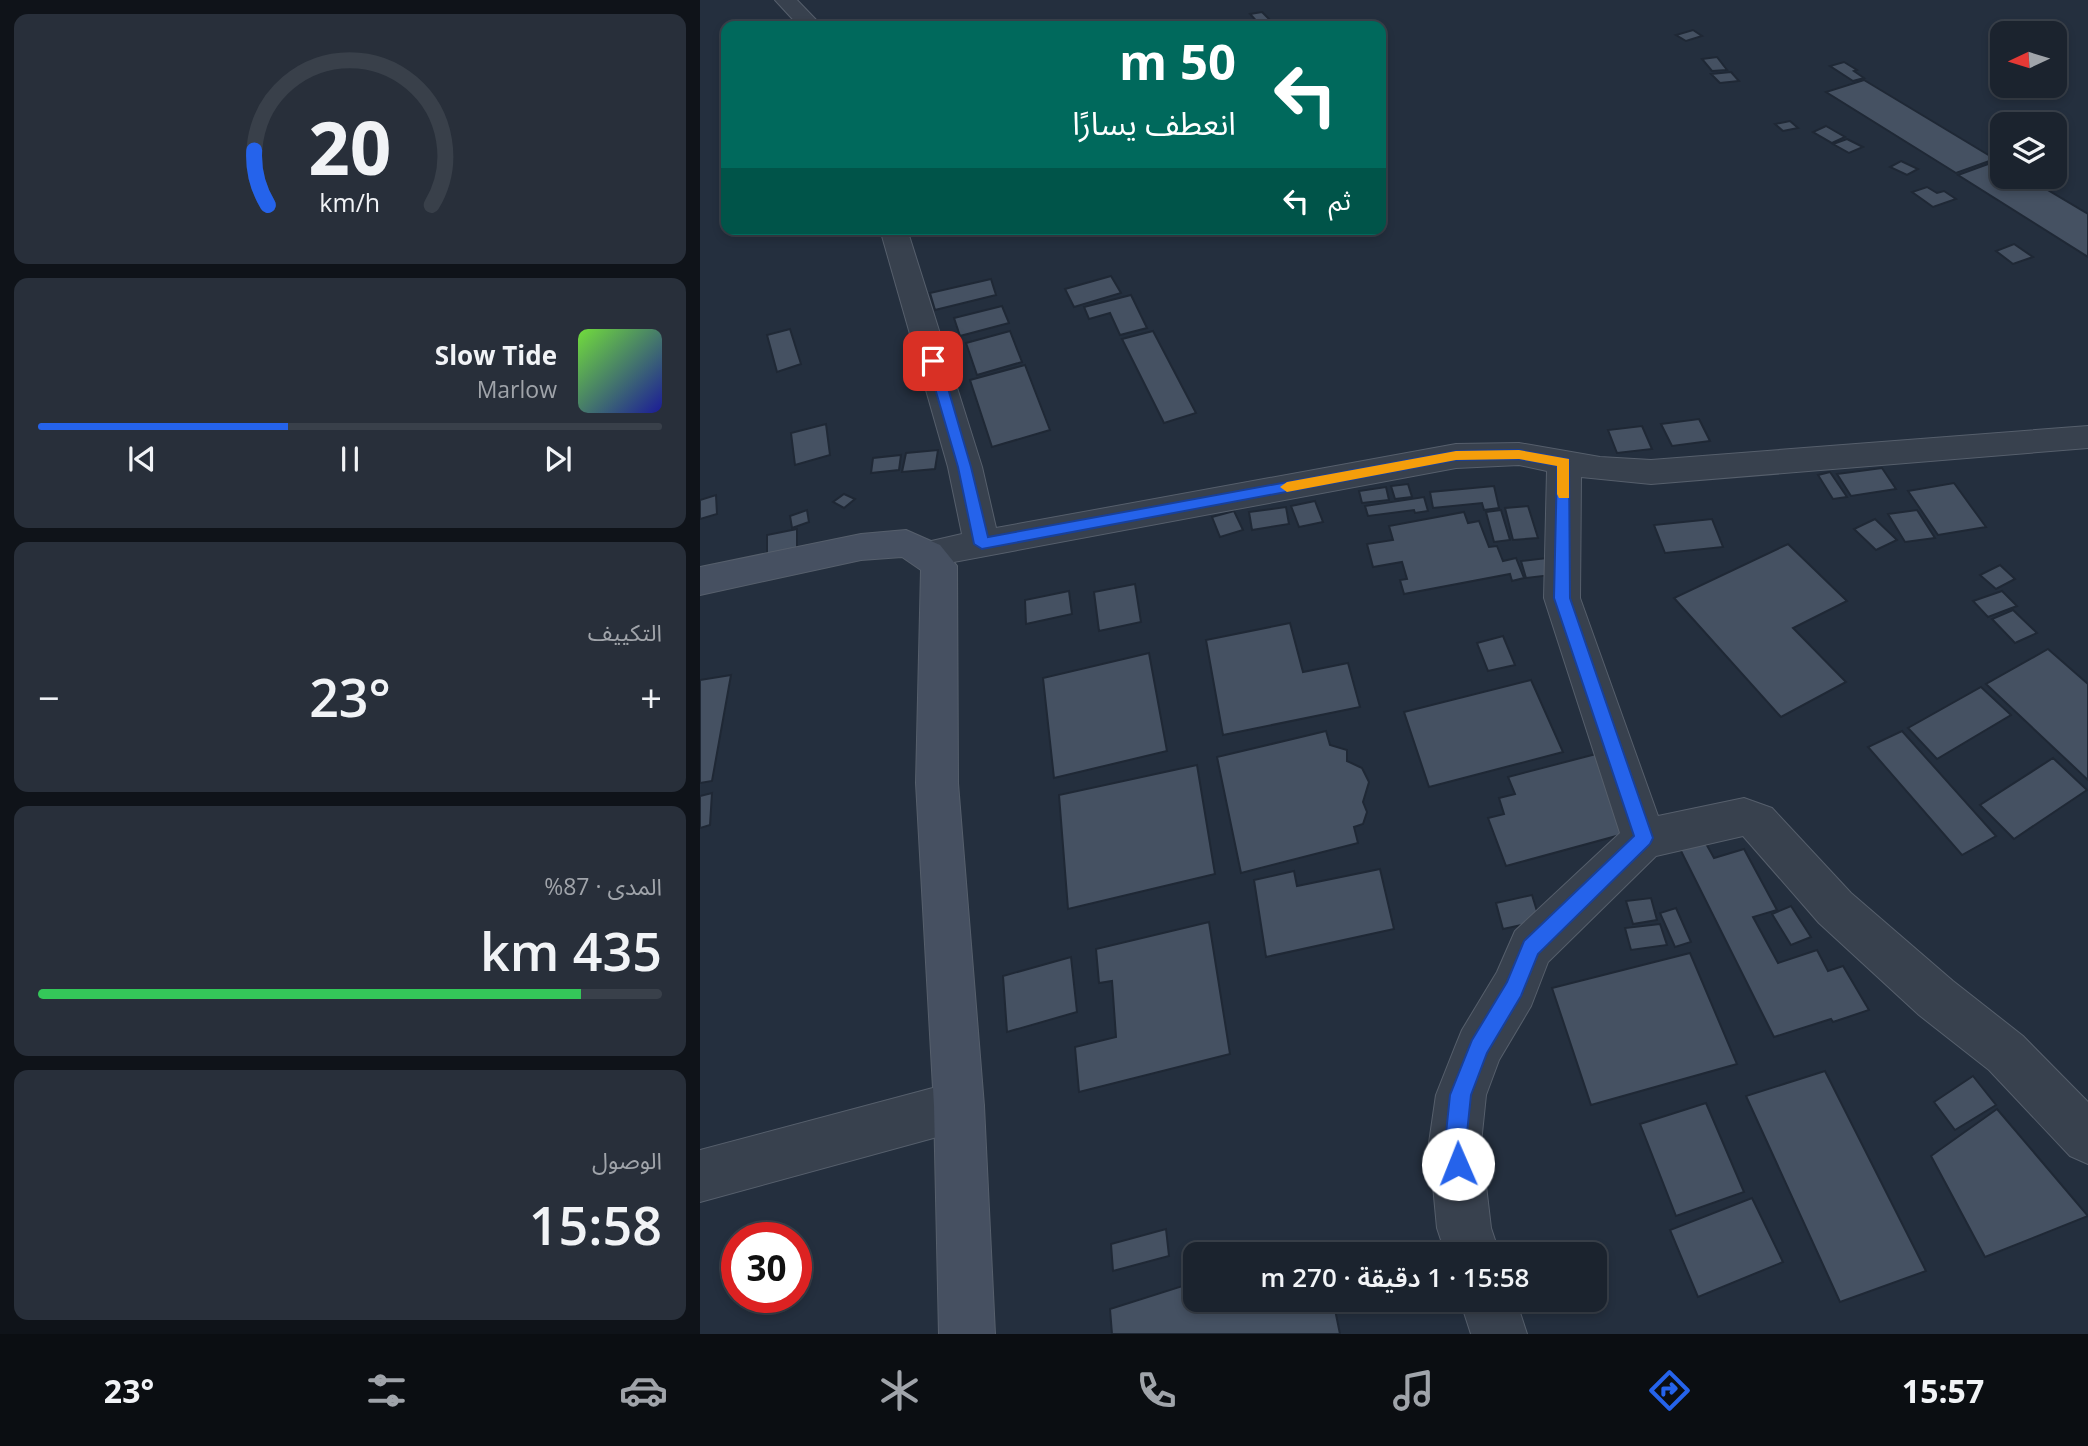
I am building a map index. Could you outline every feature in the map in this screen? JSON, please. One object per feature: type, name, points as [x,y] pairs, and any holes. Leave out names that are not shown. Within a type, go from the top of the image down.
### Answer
[{"type":"street","points":[[785,0],[806,21]]},
{"type":"street","points":[[895,235],[965,467],[982,544]]},
{"type":"street","points":[[927,554],[1456,456],[1519,454],[1628,473],[2088,437]]},
{"type":"street","points":[[1564,463],[1562,598],[1644,838]]},
{"type":"street","points":[[700,581],[861,547],[906,543],[927,554],[939,566],[937,783],[959,1106],[967,1334]]},
{"type":"street","points":[[1469,1242],[1464,1228],[1455,1143],[1461,1095],[1479,1047],[1514,989],[1531,947],[1644,838],[1744,817],[1757,822],[1835,908],[1936,998],[2006,1053],[2088,1138]]},
{"type":"street","points":[[700,1176],[959,1106]]},
{"type":"street","points":[[1492,1312],[1499,1334]]},
{"type":"building","points":[[1262,12],[1271,21],[1256,21],[1250,14]]},
{"type":"building","points":[[1693,30],[1702,36],[1686,41],[1676,35]]},
{"type":"building","points":[[1717,57],[1727,70],[1712,71],[1702,59]]},
{"type":"building","points":[[1844,62],[1864,78],[1853,81],[1830,66]]},
{"type":"building","points":[[1731,72],[1739,81],[1720,83],[1711,74]]},
{"type":"building","points":[[1864,80],[1990,156],[1990,161],[1956,173],[1826,92]]},
{"type":"building","points":[[1790,121],[1798,128],[1783,131],[1775,124]]},
{"type":"building","points":[[1826,126],[1845,137],[1832,143],[1813,132]]},
{"type":"building","points":[[1847,139],[1863,147],[1849,153],[1833,144]]},
{"type":"building","points":[[1901,161],[1918,169],[1907,175],[1890,167]]},
{"type":"building","points":[[1990,163],[1990,189],[2046,189],[2088,214],[2088,257],[1958,175]]},
{"type":"building","points":[[1927,187],[1937,193],[1944,191],[1956,199],[1933,207],[1912,192]]},
{"type":"building","points":[[2014,244],[2033,257],[2013,264],[1996,251]]},
{"type":"building","points":[[1111,276],[1121,293],[1074,307],[1065,289]]},
{"type":"building","points":[[991,279],[996,295],[935,310],[930,293]]},
{"type":"building","points":[[1131,295],[1147,328],[1120,335],[1110,313],[1089,319],[1084,307]]},
{"type":"building","points":[[1002,306],[1009,323],[960,336],[954,318]]},
{"type":"building","points":[[790,329],[801,364],[777,372],[767,335]]},
{"type":"building","points":[[1010,331],[1022,362],[977,375],[966,343]]},
{"type":"building","points":[[1153,331],[1196,413],[1164,423],[1122,339]]},
{"type":"building","points":[[1025,365],[1050,430],[992,447],[970,380]]},
{"type":"building","points":[[1699,419],[1710,441],[1672,446],[1661,424]]},
{"type":"building","points":[[826,424],[830,455],[795,465],[791,433]]},
{"type":"building","points":[[1642,426],[1652,449],[1617,453],[1608,430]]},
{"type":"building","points":[[938,450],[935,469],[902,472],[906,453]]},
{"type":"building","points":[[901,455],[899,470],[871,473],[873,458]]},
{"type":"building","points":[[1882,468],[1896,489],[1851,496],[1837,474]]},
{"type":"building","points":[[1830,472],[1847,497],[1833,499],[1818,475]]},
{"type":"building","points":[[1954,483],[1986,527],[1938,535],[1908,491]]},
{"type":"building","points":[[1408,484],[1412,497],[1395,499],[1391,486]]},
{"type":"building","points":[[1494,486],[1499,508],[1484,510],[1482,503],[1433,508],[1430,492]]},
{"type":"building","points":[[1386,487],[1389,500],[1362,503],[1359,491]]},
{"type":"building","points":[[844,494],[855,499],[844,508],[833,502]]},
{"type":"building","points":[[716,495],[717,514],[700,519],[700,500]]},
{"type":"building","points":[[1424,497],[1428,511],[1415,513],[1414,510],[1368,516],[1365,506]]},
{"type":"building","points":[[1315,501],[1323,522],[1299,527],[1291,506]]},
{"type":"building","points":[[1528,506],[1538,538],[1513,540],[1505,508]]},
{"type":"building","points":[[1286,507],[1289,524],[1252,530],[1249,512]]},
{"type":"building","points":[[807,510],[809,522],[792,528],[790,516]]},
{"type":"building","points":[[1501,510],[1510,540],[1494,542],[1486,512]]},
{"type":"building","points":[[1917,510],[1935,538],[1905,542],[1888,514]]},
{"type":"building","points":[[1234,511],[1243,530],[1220,537],[1212,517]]},
{"type":"building","points":[[1464,512],[1468,523],[1479,521],[1489,547],[1497,546],[1503,561],[1516,558],[1524,578],[1512,581],[1510,574],[1404,594],[1400,580],[1407,579],[1402,562],[1373,567],[1367,544],[1393,540],[1389,526]]},
{"type":"building","points":[[1712,519],[1723,547],[1665,553],[1654,525]]},
{"type":"building","points":[[1875,519],[1897,540],[1876,550],[1854,529]]},
{"type":"building","points":[[797,529],[797,548],[767,555],[767,535]]},
{"type":"building","points":[[1788,544],[1847,601],[1793,628],[1846,682],[1781,717],[1674,598]]},
{"type":"building","points":[[1547,558],[1552,575],[1526,578],[1521,561]]},
{"type":"building","points":[[2000,565],[2015,579],[1996,589],[1980,575]]},
{"type":"building","points":[[1135,584],[1141,622],[1099,631],[1094,592]]},
{"type":"building","points":[[1069,591],[1072,614],[1026,624],[1025,600]]},
{"type":"building","points":[[2002,591],[2017,606],[1988,617],[1973,601]]},
{"type":"building","points":[[2013,610],[2037,633],[2015,643],[1992,619]]},
{"type":"building","points":[[1290,623],[1303,672],[1348,663],[1360,707],[1223,735],[1206,640]]},
{"type":"building","points":[[1503,636],[1515,665],[1488,671],[1477,643]]},
{"type":"building","points":[[2048,649],[2088,684],[2088,780],[1986,684]]},
{"type":"building","points":[[1149,653],[1167,751],[1054,778],[1043,678]]},
{"type":"building","points":[[731,675],[712,781],[700,783],[700,680]]},
{"type":"building","points":[[1531,680],[1563,752],[1429,787],[1404,712]]},
{"type":"building","points":[[1981,687],[2011,715],[1937,759],[1908,728]]},
{"type":"building","points":[[1326,731],[1330,745],[1347,750],[1347,761],[1362,768],[1369,782],[1363,802],[1367,812],[1363,824],[1354,827],[1358,843],[1241,873],[1217,757]]},
{"type":"building","points":[[1902,731],[1996,836],[1962,855],[1868,747]]},
{"type":"building","points":[[1596,754],[1631,832],[1506,866],[1488,818],[1504,814],[1499,798],[1515,794],[1508,777]]},
{"type":"building","points":[[2053,758],[2087,790],[2014,839],[1980,805]]},
{"type":"building","points":[[1197,765],[1215,874],[1068,909],[1059,795]]},
{"type":"building","points":[[712,793],[710,825],[700,828],[700,796]]},
{"type":"building","points":[[1704,840],[1714,858],[1744,849],[1777,910],[1753,917],[1778,963],[1817,950],[1828,971],[1843,966],[1869,1010],[1774,1037],[1679,847]]},
{"type":"building","points":[[1380,869],[1394,929],[1266,957],[1254,880],[1294,871],[1297,886]]},
{"type":"building","points":[[1532,895],[1540,921],[1503,929],[1496,903]]},
{"type":"building","points":[[1651,898],[1657,920],[1633,924],[1626,901]]},
{"type":"building","points":[[1791,906],[1811,937],[1791,945],[1772,914]]},
{"type":"building","points":[[1676,908],[1691,942],[1675,947],[1660,913]]},
{"type":"building","points":[[1209,922],[1230,1054],[1079,1092],[1075,1047],[1116,1037],[1112,981],[1099,983],[1096,949]]},
{"type":"building","points":[[1660,924],[1667,945],[1631,950],[1625,928]]},
{"type":"building","points":[[1690,953],[1737,1064],[1591,1105],[1552,988]]},
{"type":"building","points":[[1071,957],[1077,1012],[1007,1032],[1003,976]]},
{"type":"building","points":[[1825,1071],[1926,1271],[1840,1302],[1746,1096]]},
{"type":"building","points":[[1973,1076],[1996,1105],[1955,1130],[1934,1102]]},
{"type":"building","points":[[1706,1103],[1744,1192],[1676,1216],[1640,1124]]},
{"type":"building","points":[[1997,1109],[2088,1216],[1985,1257],[1931,1156]]},
{"type":"building","points":[[1752,1198],[1783,1262],[1698,1297],[1670,1230]]},
{"type":"building","points":[[1166,1229],[1169,1256],[1113,1271],[1111,1244]]},
{"type":"building","points":[[1183,1286],[1183,1312],[1335,1312],[1340,1334],[1112,1334],[1110,1309]]},
{"type":"slow traffic","points":[[1287,487],[1456,456],[1519,454],[1564,463],[1564,494]]},
{"type":"route","points":[[933,361],[965,467],[982,544],[1456,456],[1519,454],[1564,463],[1562,598],[1644,838],[1531,947],[1514,989],[1479,1047],[1461,1095],[1455,1143],[1458,1164]]}]
